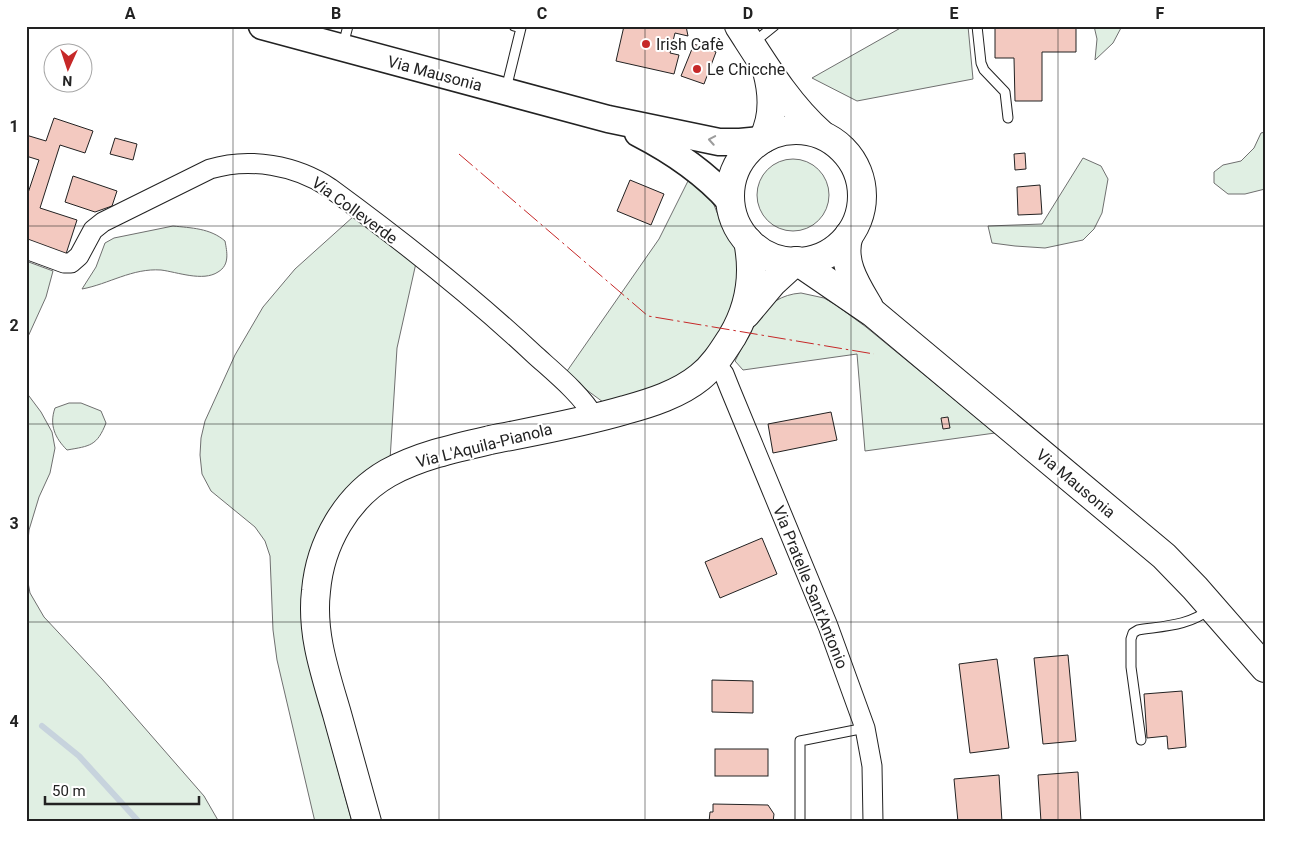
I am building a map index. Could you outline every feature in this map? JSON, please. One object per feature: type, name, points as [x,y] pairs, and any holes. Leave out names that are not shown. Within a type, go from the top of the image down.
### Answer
[{"type":"main road","name":"Via Mausonia","points":[[262,26],[345,37],[506,92],[608,119],[719,142],[762,139]]},
{"type":"main road","points":[[745,35],[767,69],[807,121],[821,134],[836,143],[849,156],[860,178],[862,190],[858,220],[841,244],[815,259],[796,261],[773,257],[762,252],[748,241],[734,220],[730,201],[731,182],[738,163],[746,152],[762,139],[779,132],[803,130],[821,134]]},
{"type":"main road","points":[[762,139],[771,114],[771,90],[767,69]]},
{"type":"main road","name":"Via Mausonia","points":[[608,119],[678,156],[707,178],[730,201]]},
{"type":"main road","name":"Via Mausonia","points":[[849,235],[846,246],[847,262],[872,313]]},
{"type":"main road","name":"Via L'Aquila-Pianola","points":[[743,317],[749,300],[751,280],[751,259],[748,241]]},
{"type":"main road","name":"Via Mausonia","points":[[796,261],[872,313],[1164,556],[1265,668]]},
{"type":"main road","name":"Via L'Aquila-Pianola","points":[[368,822],[321,659],[315,620],[318,573],[323,556],[338,523],[355,500],[386,474],[428,456],[595,418],[630,409],[675,393],[700,377],[714,363],[743,317],[782,272],[796,261]]},
{"type":"street","name":"Via Colleverde","points":[[26,249],[64,263],[71,262],[78,258],[88,236],[99,224],[210,169],[245,163],[288,169],[309,176],[330,188],[484,309],[574,393],[595,418]]},
{"type":"street","name":"Via Pratelle Sant'Antonio","points":[[714,363],[724,374],[730,388],[828,626],[865,728],[872,766],[873,822]]},
{"type":"lane","points":[[506,92],[521,28],[514,26]]},
{"type":"lane","points":[[745,35],[774,26]]},
{"type":"lane","points":[[978,26],[981,62],[984,70],[1005,92],[1008,118]]},
{"type":"lane","points":[[1141,740],[1131,668],[1131,639],[1133,633],[1138,630],[1174,626],[1193,620],[1212,607]]},
{"type":"lane","points":[[800,822],[800,741],[865,728]]},
{"type":"green space","points":[[904,26],[968,26],[973,79],[857,101],[812,78]]},
{"type":"green space","points":[[1094,26],[1122,26],[1113,43],[1095,60],[1097,39]]},
{"type":"green space","points":[[1265,132],[1265,189],[1245,194],[1228,194],[1214,183],[1214,172],[1223,165],[1241,161],[1254,148],[1261,133]]},
{"type":"green space","points":[[1083,158],[1101,166],[1108,179],[1102,213],[1094,229],[1083,240],[1045,248],[992,243],[988,226],[1042,224]]},
{"type":"green space","points":[[793,159],[807,162],[819,169],[826,181],[829,195],[826,209],[819,221],[807,228],[793,231],[779,228],[767,221],[760,209],[757,195],[760,181],[767,169],[779,162]]},
{"type":"green space","points":[[690,177],[704,191],[714,205],[723,227],[739,253],[738,301],[708,356],[672,383],[603,402],[565,374],[659,239]]},
{"type":"green space","points":[[354,216],[416,263],[397,348],[390,460],[344,497],[311,671],[352,822],[315,822],[277,660],[273,630],[270,556],[265,541],[255,527],[211,491],[202,474],[201,438],[205,421],[235,355],[263,307],[295,269]]},
{"type":"green space","points":[[173,226],[207,231],[225,241],[227,258],[222,269],[212,275],[205,276],[190,276],[161,270],[140,271],[82,289],[96,267],[105,243],[114,238]]},
{"type":"green space","points":[[26,261],[53,271],[46,297],[26,341]]},
{"type":"green space","points":[[801,293],[824,298],[836,305],[866,327],[995,433],[865,451],[857,354],[743,370],[735,361],[759,317],[776,301]]},
{"type":"green space","points":[[26,392],[41,412],[52,432],[55,448],[50,473],[39,497],[29,530],[27,577],[30,593],[44,617],[102,679],[204,796],[219,822],[26,822]]},
{"type":"green space","points":[[69,403],[81,403],[101,411],[106,423],[103,431],[92,444],[67,450],[59,441],[54,431],[53,414],[55,408]]},
{"type":"building","name":"Irish Cafè","points":[[624,26],[686,26],[688,36],[675,33],[670,53],[679,55],[674,74],[616,61]]},
{"type":"building","points":[[1076,26],[1076,52],[1042,52],[1042,101],[1015,101],[1014,58],[995,58],[995,27]]},
{"type":"building","name":"Le Chicche","points":[[694,44],[716,52],[704,84],[681,76]]},
{"type":"building","points":[[54,118],[93,131],[85,153],[60,145],[40,208],[77,220],[65,257],[26,244],[26,199],[39,160],[26,156],[26,135],[46,141]]},
{"type":"building","points":[[115,138],[137,144],[133,160],[110,154]]},
{"type":"building","points":[[1025,153],[1026,169],[1015,170],[1014,154]]},
{"type":"building","points":[[73,176],[117,191],[112,206],[95,212],[65,202]]},
{"type":"building","points":[[630,180],[664,194],[651,225],[617,211]]},
{"type":"building","points":[[1040,185],[1042,214],[1018,215],[1017,187]]},
{"type":"building","points":[[831,412],[837,440],[773,453],[768,424]]},
{"type":"building","points":[[948,417],[950,428],[943,429],[941,418]]},
{"type":"building","points":[[762,538],[777,574],[720,598],[705,562]]},
{"type":"building","points":[[1068,655],[1076,741],[1043,744],[1034,658]]},
{"type":"building","points":[[997,659],[1009,748],[970,753],[959,664]]},
{"type":"building","points":[[712,680],[753,681],[753,713],[712,712]]},
{"type":"building","points":[[1182,691],[1186,747],[1168,749],[1167,736],[1147,738],[1144,694]]},
{"type":"building","points":[[715,749],[768,749],[768,776],[715,776]]},
{"type":"building","points":[[1078,772],[1081,822],[1041,822],[1038,775]]},
{"type":"building","points":[[999,775],[1002,822],[958,822],[954,779]]},
{"type":"building","points":[[713,804],[768,805],[774,814],[773,822],[709,822],[710,812],[713,812]]},
{"type":"waterway","points":[[42,726],[79,756],[139,822]]},
{"type":"power","points":[[459,154],[648,316],[874,354]]},
{"type":"place","name":"Irish Cafè","points":[[646,44]]},
{"type":"place","name":"Le Chicche","points":[[697,69]]}]
